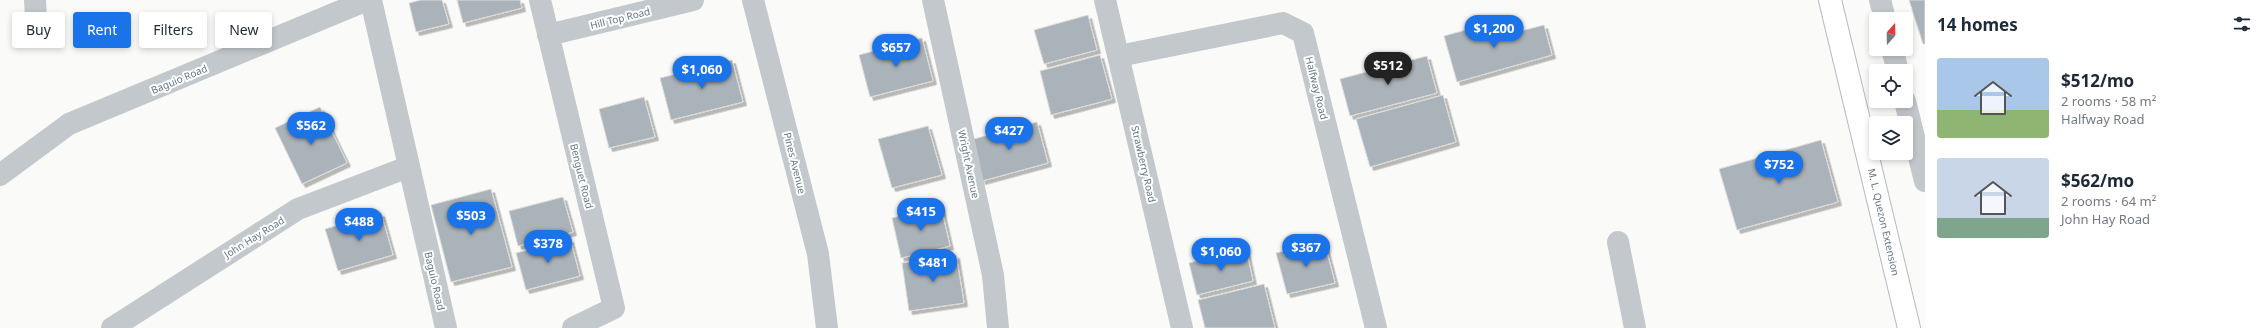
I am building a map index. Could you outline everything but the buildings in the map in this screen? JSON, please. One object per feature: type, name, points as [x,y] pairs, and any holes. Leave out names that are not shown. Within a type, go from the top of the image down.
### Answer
[{"type":"main road","name":"M. L. Quezon Extension","points":[[1830,0],[1909,328]]},
{"type":"street","name":"Baguio Road","points":[[0,175],[69,124],[367,0]]},
{"type":"street","name":"Baguio Road","points":[[371,0],[446,328]]},
{"type":"street","name":"Benguet Road","points":[[540,0],[614,308],[573,328]]},
{"type":"street","name":"Hill Top Road","points":[[548,35],[693,0]]},
{"type":"street","name":"Pines Avenue","points":[[753,0],[818,254],[827,328]]},
{"type":"street","name":"Wright Avenue","points":[[934,0],[993,275],[998,328]]},
{"type":"street","name":"Strawberry Road","points":[[1105,0],[1182,328]]},
{"type":"street","points":[[1880,0],[1883,12]]},
{"type":"street","name":"Halfway Road","points":[[1119,56],[1283,23],[1304,33],[1376,328]]},
{"type":"street","points":[[1907,108],[1925,181]]},
{"type":"street","name":"John Hay Road","points":[[112,328],[298,210],[408,167]]},
{"type":"street","points":[[1618,242],[1635,328]]}]
